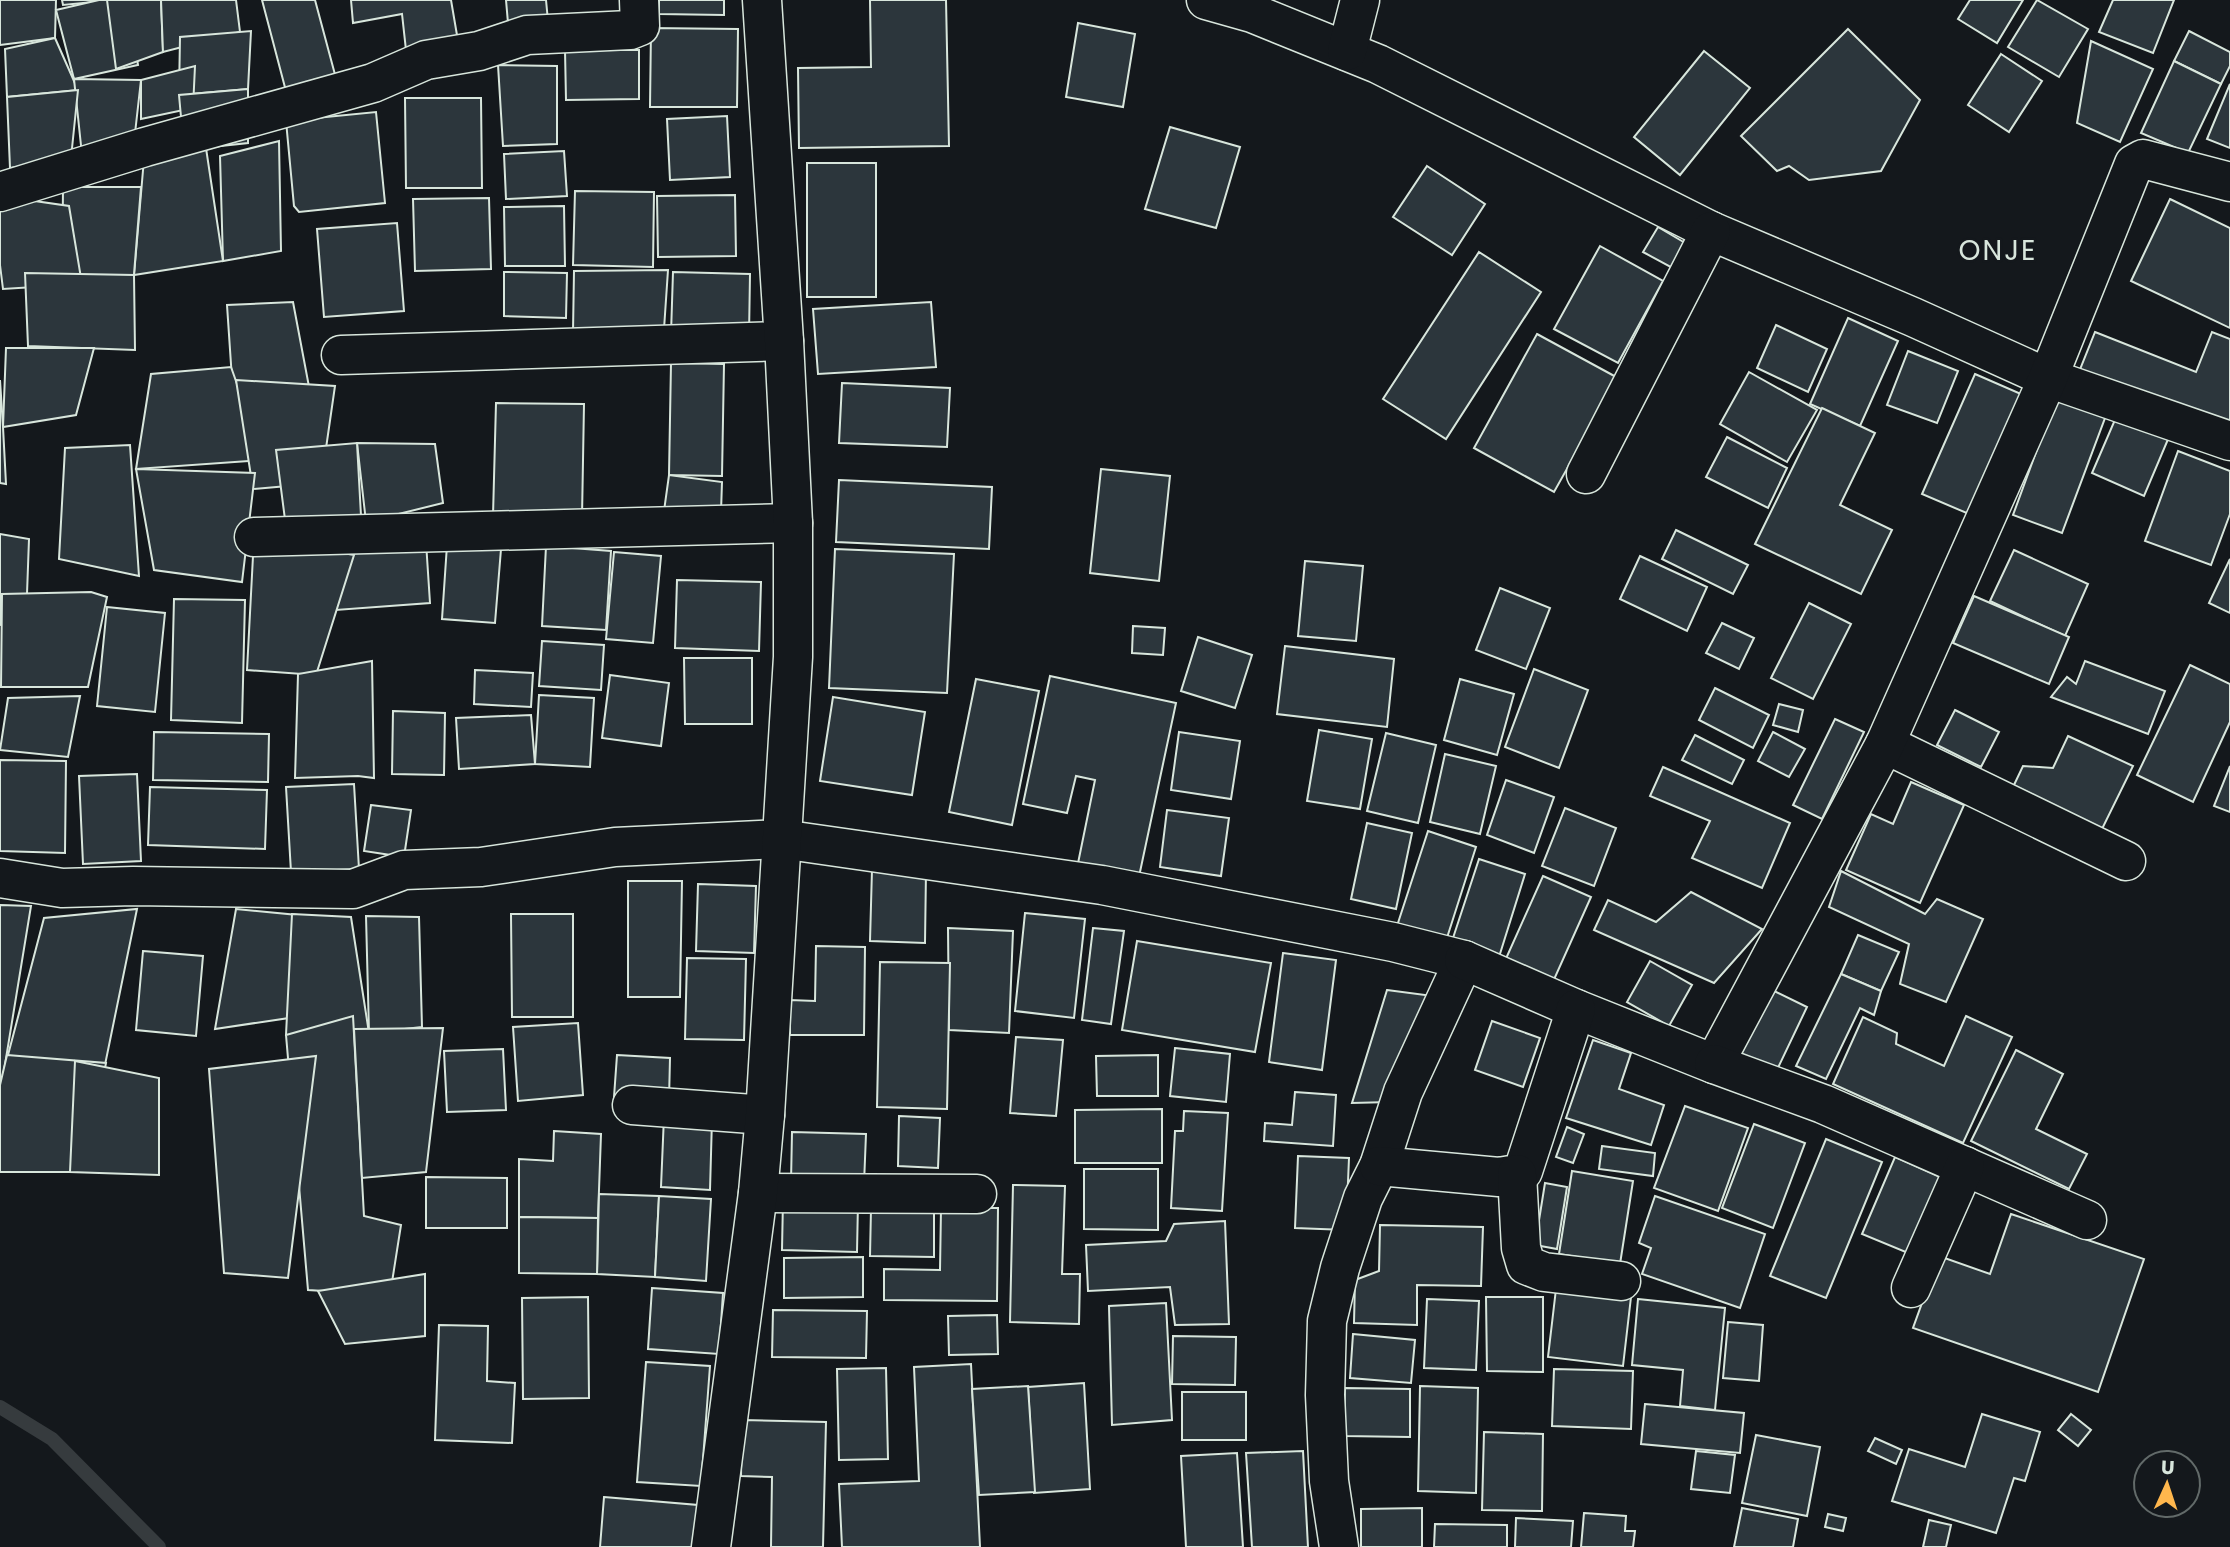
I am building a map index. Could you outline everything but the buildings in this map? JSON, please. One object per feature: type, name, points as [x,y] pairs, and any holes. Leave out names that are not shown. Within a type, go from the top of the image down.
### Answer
[{"type":"street","points":[[0,192],[373,83],[426,60],[479,51],[527,35],[630,30],[640,26],[639,0]]},
{"type":"street","points":[[711,1547],[758,1193],[793,657],[793,523],[762,0]]},
{"type":"street","points":[[1206,0],[1252,13],[1378,64],[1711,231],[2048,378],[2230,441]]},
{"type":"street","points":[[1347,51],[1360,0]]},
{"type":"street","points":[[1714,1064],[1885,744],[2048,378],[2134,164],[2143,159],[2230,182]]},
{"type":"street","points":[[1586,474],[1711,231]]},
{"type":"street","points":[[341,355],[784,341]]},
{"type":"street","points":[[254,537],[793,523]]},
{"type":"street","points":[[1885,744],[2126,860]]},
{"type":"street","points":[[0,878],[62,888],[353,888],[404,870],[481,867],[615,847],[782,839],[1102,885],[1393,942],[1464,960],[1576,1009],[1824,1104],[2087,1220]]},
{"type":"street","points":[[1339,1547],[1328,1469],[1325,1395],[1327,1321],[1340,1268],[1363,1198],[1379,1166],[1403,1092],[1464,960]]},
{"type":"street","points":[[1379,1166],[1490,1176],[1523,1171],[1576,1009]]},
{"type":"street","points":[[632,1105],[765,1115]]},
{"type":"street","points":[[1910,1288],[1965,1166]]},
{"type":"street","points":[[1517,1174],[1521,1248],[1527,1265],[1545,1272],[1621,1281]]},
{"type":"street","points":[[758,1193],[977,1194]]},
{"type":"waterway","points":[[0,1407],[52,1439],[159,1547]]},
{"type":"district","name":"ONJE","points":[[1998,250]]}]
